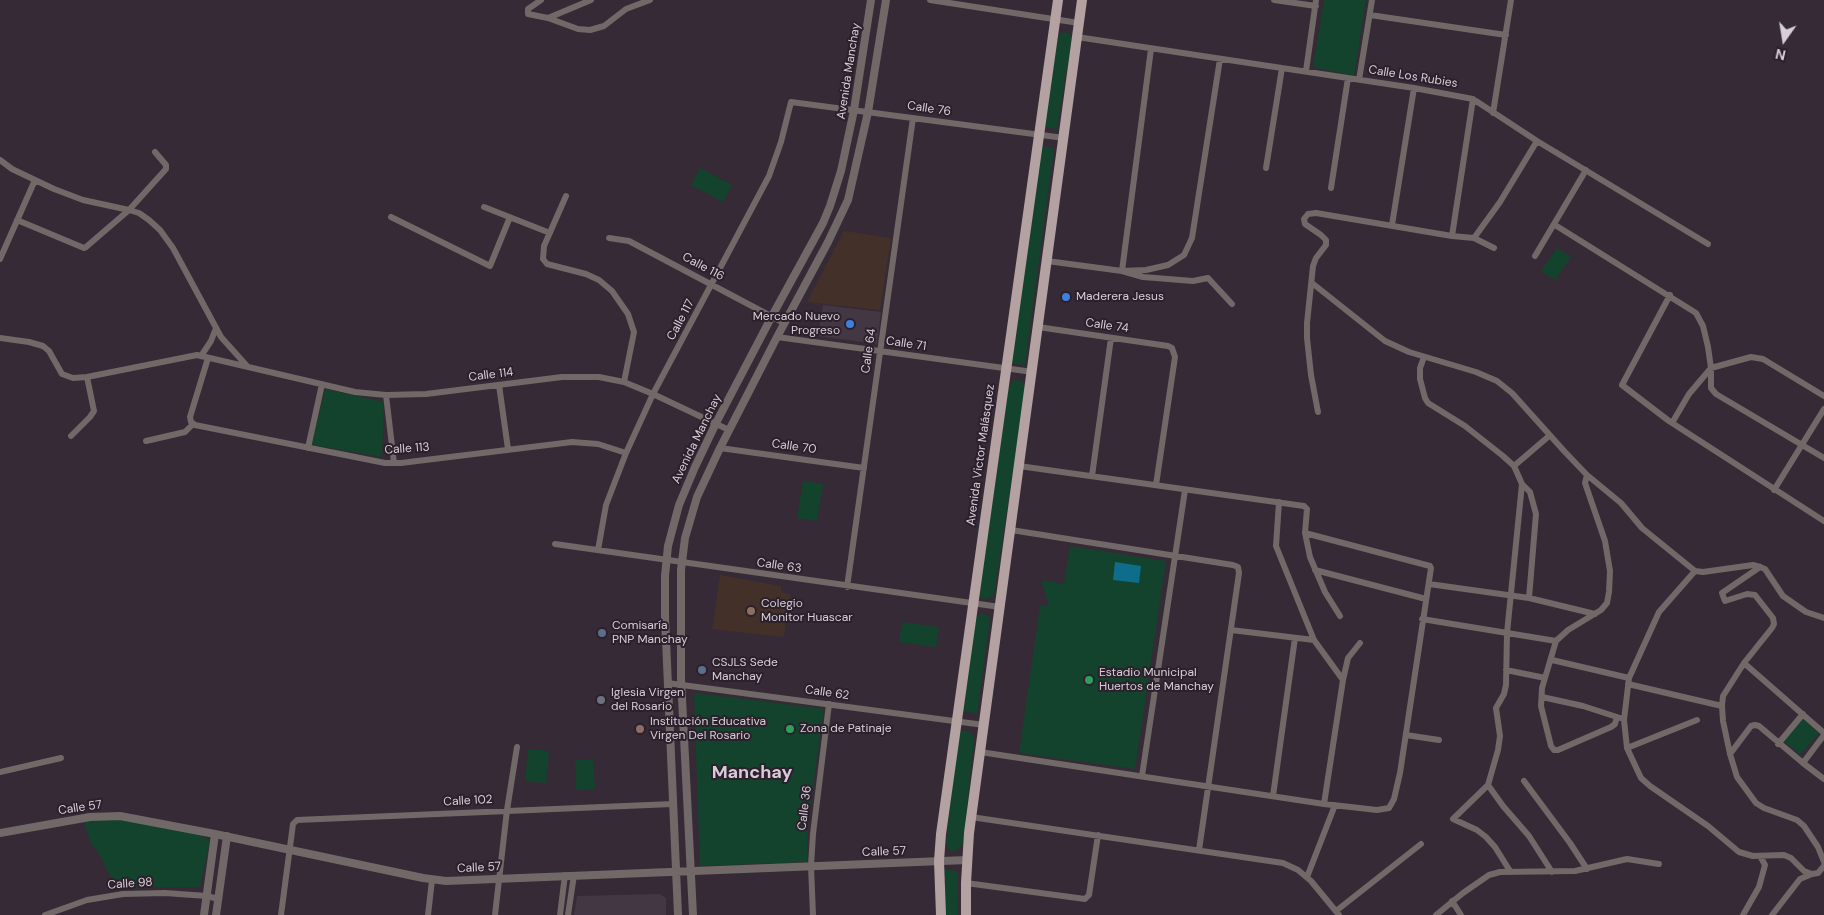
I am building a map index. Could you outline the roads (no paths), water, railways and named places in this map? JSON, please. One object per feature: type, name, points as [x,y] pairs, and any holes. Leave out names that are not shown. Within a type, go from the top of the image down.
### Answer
[{"type":"main road","name":"Avenida Victor Malásquez","points":[[941,915],[940,843],[1058,0]]},
{"type":"main road","points":[[966,915],[967,860],[971,817],[1082,0]]},
{"type":"street","points":[[541,0],[528,9],[528,14],[548,18],[578,29],[590,30],[604,26],[626,9],[650,0]]},
{"type":"street","points":[[548,18],[591,0]]},
{"type":"street","name":"Avenida Manchay","points":[[678,915],[667,683],[665,588],[666,560],[672,527],[679,504],[716,423],[823,223],[830,206],[841,171],[854,110],[871,0]]},
{"type":"street","name":"Avenida Manchay","points":[[693,915],[682,684],[681,563],[689,519],[729,430],[843,212],[853,184],[868,112],[886,0]]},
{"type":"street","points":[[930,0],[1079,22]]},
{"type":"street","points":[[1274,0],[1316,3],[1306,71]]},
{"type":"street","points":[[1359,80],[1372,0]]},
{"type":"street","points":[[1493,113],[1511,0]]},
{"type":"street","points":[[1370,14],[1506,35]]},
{"type":"street","name":"Calle Los Rubies","points":[[1077,37],[1306,71],[1473,99],[1708,244]]},
{"type":"street","points":[[1122,271],[1152,48]]},
{"type":"street","points":[[1122,271],[1146,270],[1168,265],[1184,255],[1188,248],[1192,238],[1220,59]]},
{"type":"street","points":[[1266,168],[1282,68]]},
{"type":"street","points":[[1331,188],[1348,78]]},
{"type":"street","points":[[1392,225],[1414,88]]},
{"type":"street","points":[[1452,236],[1473,99]]},
{"type":"street","name":"Calle 76","points":[[791,102],[1064,138]]},
{"type":"street","name":"Calle 117","points":[[598,550],[606,505],[626,453],[653,394],[774,164],[791,102]]},
{"type":"street","name":"Calle 64","points":[[847,587],[913,118]]},
{"type":"street","points":[[1474,238],[1500,202],[1537,140]]},
{"type":"street","points":[[17,220],[84,248],[129,210],[166,169],[166,165],[155,152]]},
{"type":"street","points":[[0,160],[12,169],[34,180],[82,200],[129,210],[139,213],[149,220],[164,235],[178,255],[226,344],[248,367]]},
{"type":"street","points":[[1535,256],[1586,170]]},
{"type":"street","points":[[1,256],[34,180]]},
{"type":"street","points":[[566,196],[544,246],[544,259],[547,264],[586,274],[599,280],[612,290],[628,314],[634,332],[624,382]]},
{"type":"street","points":[[484,207],[550,233]]},
{"type":"street","points":[[1318,412],[1307,338],[1313,266],[1316,258],[1324,250],[1326,240],[1322,235],[1305,224],[1304,219],[1308,214],[1316,213],[1474,238],[1494,248]]},
{"type":"street","points":[[391,217],[490,266],[510,217]]},
{"type":"street","points":[[1554,225],[1670,295],[1696,313],[1700,317],[1708,347],[1711,388],[1716,394],[1824,458]]},
{"type":"street","name":"Calle 116","points":[[610,238],[629,241],[784,323]]},
{"type":"street","points":[[1048,260],[1122,271],[1143,278],[1193,281],[1208,278],[1232,304]]},
{"type":"street","points":[[1312,283],[1377,337],[1409,352],[1476,372],[1497,381],[1512,393],[1549,436],[1587,475],[1621,504],[1642,528],[1695,571],[1703,572],[1753,565],[1760,567],[1765,569],[1783,596],[1806,612],[1824,618]]},
{"type":"street","points":[[1670,295],[1622,385],[1672,423],[1824,521]]},
{"type":"street","name":"Calle 74","points":[[1038,327],[1172,348],[1175,357],[1156,486]]},
{"type":"street","points":[[0,338],[42,346],[48,351],[62,374],[73,378],[87,377],[190,356],[201,356],[212,342],[216,328]]},
{"type":"street","name":"Calle 71","points":[[777,337],[1032,372]]},
{"type":"street","points":[[1092,476],[1111,338]]},
{"type":"street","name":"Calle 114","points":[[201,356],[355,392],[386,396],[418,395],[582,376],[606,378],[624,382],[653,394],[729,430]]},
{"type":"street","points":[[1424,357],[1420,368],[1420,379],[1428,403],[1465,426],[1514,466],[1522,484],[1530,492],[1536,514],[1529,598]]},
{"type":"street","points":[[1672,423],[1689,394],[1711,368],[1757,357],[1824,396]]},
{"type":"street","points":[[146,441],[185,432],[192,423],[190,416],[208,358]]},
{"type":"street","points":[[71,436],[90,417],[94,410],[87,377]]},
{"type":"street","points":[[308,448],[322,384]]},
{"type":"street","points":[[499,385],[508,449]]},
{"type":"street","points":[[386,396],[394,463]]},
{"type":"street","points":[[1774,490],[1824,409]]},
{"type":"street","name":"Calle 113","points":[[192,423],[308,448],[394,463],[581,442],[607,446],[626,453]]},
{"type":"street","points":[[1514,466],[1549,436]]},
{"type":"street","name":"Calle 70","points":[[720,448],[864,468]]},
{"type":"street","points":[[1019,466],[1306,507],[1305,533],[1310,557],[1325,592],[1340,616]]},
{"type":"street","points":[[1587,475],[1585,483],[1605,541],[1610,571],[1607,603],[1595,614],[1568,630],[1556,641],[1552,660],[1545,678],[1541,706],[1551,746],[1554,750],[1611,727],[1621,719]]},
{"type":"street","points":[[1510,872],[1495,846],[1486,837],[1477,830],[1453,820],[1488,785],[1500,736],[1496,708],[1504,694],[1506,685],[1506,633],[1522,484]]},
{"type":"street","points":[[1142,776],[1185,490]]},
{"type":"street","points":[[1279,502],[1276,546],[1314,640],[1343,680]]},
{"type":"street","points":[[1010,530],[1233,564],[1240,571],[1199,850]]},
{"type":"street","points":[[980,752],[1324,804],[1377,810],[1390,806],[1394,799],[1406,735],[1422,619],[1432,570],[1430,566],[1305,533]]},
{"type":"street","name":"Calle 63","points":[[556,544],[847,587],[1000,607]]},
{"type":"street","points":[[1760,567],[1722,593],[1725,601],[1746,594],[1755,595],[1773,618],[1772,628],[1744,663],[1724,696],[1722,706],[1723,722],[1737,777],[1756,803],[1764,808],[1797,820],[1804,826],[1818,847],[1824,862]]},
{"type":"street","points":[[1315,570],[1426,599]]},
{"type":"street","points":[[1695,571],[1659,612],[1628,681],[1621,719],[1627,748],[1636,771],[1641,778],[1708,826],[1739,852],[1760,856],[1784,855],[1804,871],[1812,874]]},
{"type":"street","points":[[1429,584],[1529,598],[1595,614]]},
{"type":"street","points":[[1422,619],[1556,641]]},
{"type":"street","points":[[1231,630],[1314,640]]},
{"type":"street","points":[[1273,796],[1295,638]]},
{"type":"street","points":[[1335,670],[1360,643]]},
{"type":"street","points":[[1324,804],[1348,658]]},
{"type":"street","points":[[1552,660],[1722,706]]},
{"type":"street","points":[[1744,663],[1824,734],[1803,762]]},
{"type":"street","points":[[1506,670],[1545,678]]},
{"type":"street","name":"Calle 62","points":[[667,683],[984,725]]},
{"type":"street","points":[[1542,697],[1583,706],[1621,719]]},
{"type":"street","name":"Calle 36","points":[[813,915],[811,866],[816,807],[829,704]]},
{"type":"street","points":[[1778,744],[1803,714]]},
{"type":"street","points":[[1627,748],[1697,720]]},
{"type":"street","points":[[1730,754],[1752,726],[1759,726],[1778,744],[1824,779]]},
{"type":"street","points":[[1406,735],[1439,740]]},
{"type":"street","points":[[495,915],[507,810],[517,747]]},
{"type":"street","points":[[0,772],[61,758]]},
{"type":"street","points":[[1524,781],[1587,869]]},
{"type":"street","points":[[1488,785],[1502,806],[1529,836],[1552,872]]},
{"type":"street","name":"Calle 102","points":[[290,850],[293,824],[297,820],[672,804]]},
{"type":"street","points":[[1307,877],[1335,805]]},
{"type":"street","name":"Calle 57","points":[[0,833],[90,817],[113,815],[227,836],[432,880],[453,881],[967,860]]},
{"type":"street","points":[[971,817],[1283,864],[1298,870],[1307,877],[1337,913],[1421,844]]},
{"type":"street","points":[[204,915],[215,834]]},
{"type":"street","points":[[966,883],[1085,899],[1089,894],[1098,835]]},
{"type":"street","points":[[216,915],[227,836]]},
{"type":"street","points":[[283,915],[290,850]]},
{"type":"street","points":[[1743,915],[1759,887],[1765,865],[1760,856]]},
{"type":"street","points":[[1436,915],[1489,875],[1510,872],[1552,872],[1587,869],[1627,858],[1659,864]]},
{"type":"street","points":[[1772,915],[1800,879],[1818,873],[1824,866]]},
{"type":"street","points":[[560,915],[570,875]]},
{"type":"street","points":[[568,915],[570,875]]},
{"type":"street","points":[[428,915],[432,880]]},
{"type":"street","name":"Calle 98","points":[[45,915],[87,900],[124,894],[160,893],[207,896],[218,899]]},
{"type":"street","points":[[1452,902],[1461,915]]},
{"type":"water","points":[[1115,562],[1141,566],[1139,583],[1113,580]]},
{"type":"place","name":"Maderera Jesus","points":[[1066,297]]},
{"type":"place","name":"Mercado Nuevo Progreso","points":[[850,324]]},
{"type":"place","name":"Colegio Monitor Huascar","points":[[751,611]]},
{"type":"place","name":"Comisaría PNP Manchay","points":[[602,633]]},
{"type":"place","name":"CSJLS Sede Manchay","points":[[702,670]]},
{"type":"place","name":"Estadio Municipal Huertos de Manchay","points":[[1089,680]]},
{"type":"place","name":"Iglesia Virgen del Rosario","points":[[601,700]]},
{"type":"place","name":"Institución Educativa Virgen Del Rosario","points":[[640,729]]},
{"type":"place","name":"Zona de Patinaje","points":[[790,729]]},
{"type":"district","name":"Manchay","points":[[752,773]]}]
